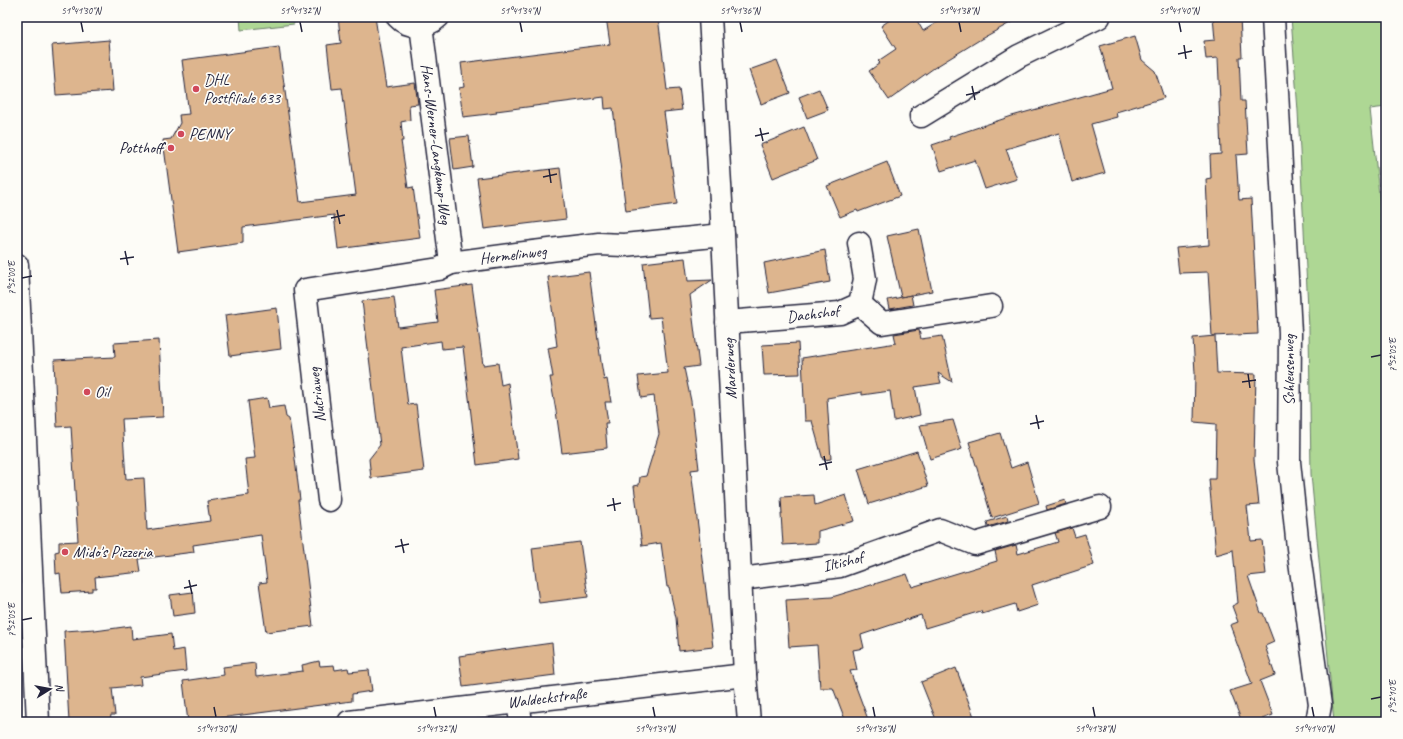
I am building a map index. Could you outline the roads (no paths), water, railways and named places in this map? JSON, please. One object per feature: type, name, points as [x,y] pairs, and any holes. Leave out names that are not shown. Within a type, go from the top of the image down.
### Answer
[{"type":"street","name":"Hans-Werner-Langkamp-Weg","points":[[398,17],[407,24],[429,21],[451,262]]},
{"type":"street","name":"Marderweg","points":[[710,17],[723,236],[745,675],[749,722]]},
{"type":"street","points":[[921,116],[1019,56],[1099,17]]},
{"type":"street","name":"Schleusenweg","points":[[1273,17],[1290,333],[1288,462],[1298,548],[1320,705],[1317,722]]},
{"type":"street","name":"Hermelinweg","points":[[305,290],[439,270],[451,262],[599,244],[624,245],[723,236]]},
{"type":"street","name":"Dachshof","points":[[727,322],[840,313],[860,304],[865,279],[859,243]]},
{"type":"street","points":[[17,265],[22,363],[24,614],[38,722]]},
{"type":"street","name":"Nutriaweg","points":[[305,290],[329,500]]},
{"type":"street","points":[[860,304],[882,323],[991,306]]},
{"type":"street","name":"Iltishof","points":[[741,579],[840,566],[940,530],[975,544],[1100,507]]},
{"type":"street","name":"Waldeckstraße","points":[[349,722],[519,712],[745,675]]},
{"type":"place","name":"DHL Postfiliale 633","points":[[196,89]]},
{"type":"place","name":"PENNY","points":[[181,134]]},
{"type":"place","name":"Potthoff","points":[[171,148]]},
{"type":"place","name":"Oil","points":[[87,392]]},
{"type":"place","name":"Mido's Pizzeria","points":[[65,552]]}]
